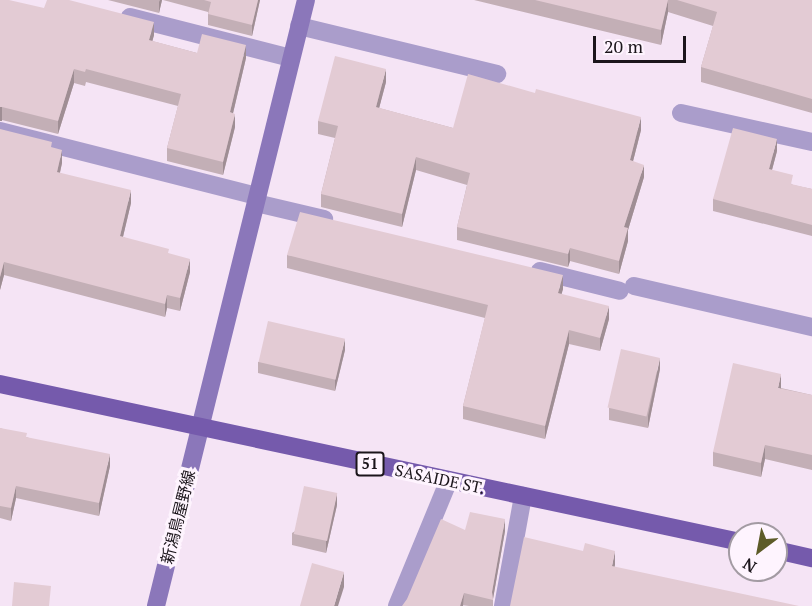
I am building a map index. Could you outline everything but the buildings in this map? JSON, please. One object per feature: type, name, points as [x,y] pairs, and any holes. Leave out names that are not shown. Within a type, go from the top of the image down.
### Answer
[{"type":"main road","name":"SASAIDE ST.","points":[[0,384],[728,539]]},
{"type":"main road","points":[[788,553],[812,558]]},
{"type":"street","name":"新潟鳥屋野線","points":[[156,606],[306,0]]},
{"type":"street","points":[[108,12],[291,58]]},
{"type":"street","points":[[299,26],[497,74]]},
{"type":"street","points":[[681,113],[812,142]]},
{"type":"street","points":[[0,131],[346,225]]},
{"type":"street","points":[[517,266],[812,327]]},
{"type":"street","points":[[397,606],[449,480]]},
{"type":"street","points":[[503,606],[523,496]]}]
